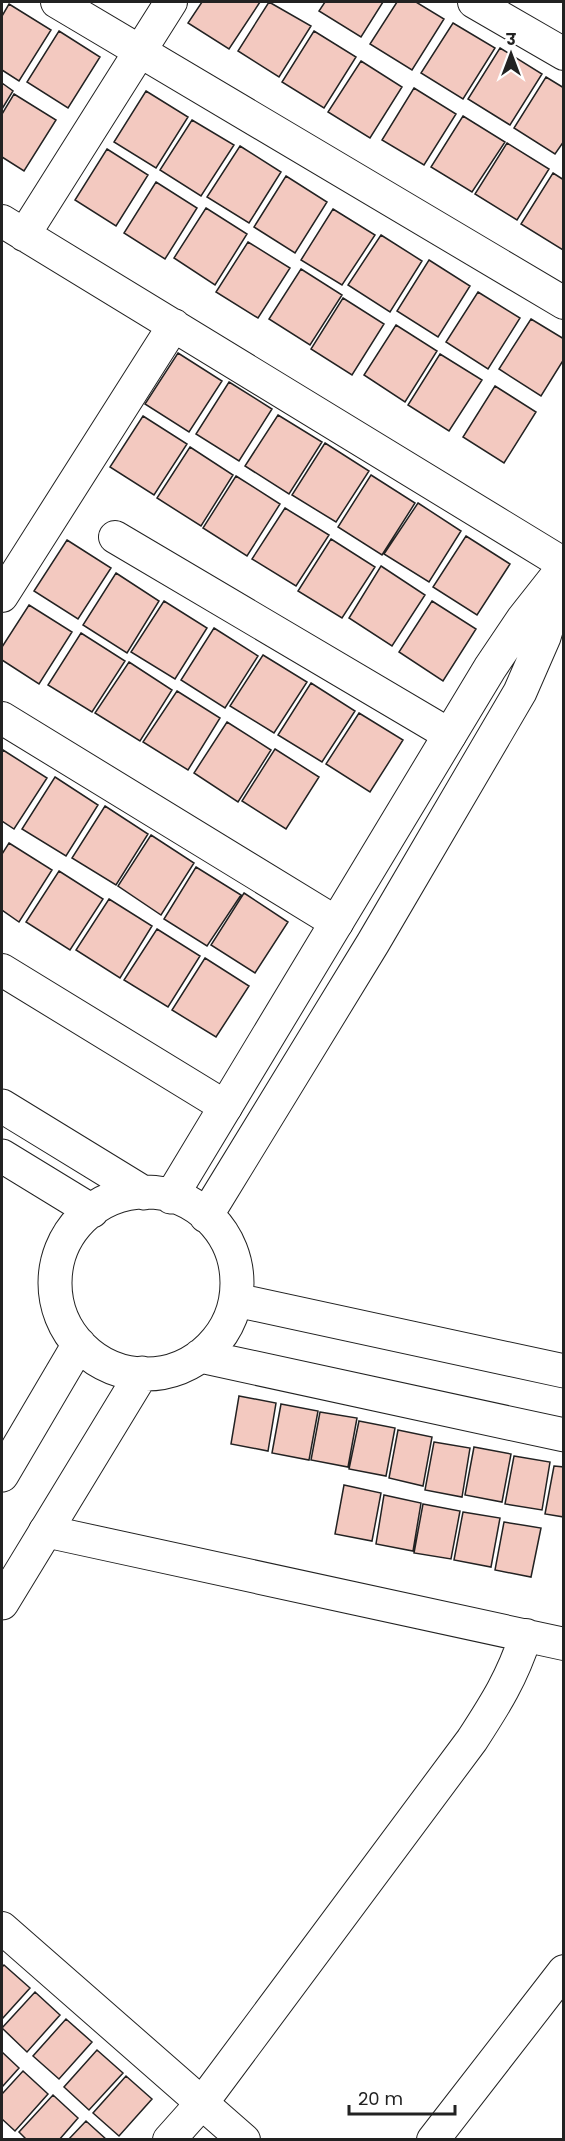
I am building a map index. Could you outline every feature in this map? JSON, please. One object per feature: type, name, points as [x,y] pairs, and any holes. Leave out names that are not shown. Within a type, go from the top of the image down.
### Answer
[{"type":"street","points":[[57,2],[564,303]]},
{"type":"street","points":[[171,2],[141,50],[13,228],[564,567]]},
{"type":"street","points":[[474,2],[564,54]]},
{"type":"street","points":[[2,596],[174,325]]},
{"type":"street","points":[[115,537],[450,735]]},
{"type":"street","points":[[158,1195],[226,1107],[497,658],[564,567]]},
{"type":"street","points":[[206,1216],[373,943],[520,692],[544,637],[564,567]]},
{"type":"street","points":[[2,718],[337,923]]},
{"type":"street","points":[[2,970],[226,1107]]},
{"type":"street","points":[[2,1106],[158,1195]]},
{"type":"street","points":[[2,1155],[92,1212]]},
{"type":"street","points":[[132,1193],[158,1195],[189,1203],[212,1220],[228,1244],[237,1271],[236,1300],[226,1328],[208,1350],[184,1367],[154,1374],[123,1372],[94,1359],[72,1337],[58,1308],[55,1278],[62,1247],[79,1221],[104,1203],[132,1193]]},
{"type":"street","points":[[236,1300],[564,1371]]},
{"type":"street","points":[[2,1475],[80,1344]]},
{"type":"street","points":[[200,1356],[564,1435]]},
{"type":"street","points":[[2,1603],[142,1373]]},
{"type":"street","points":[[45,1531],[564,1644]]},
{"type":"street","points":[[169,2139],[202,2103],[472,1740],[504,1691],[526,1635]]},
{"type":"street","points":[[2,1928],[244,2139]]},
{"type":"street","points":[[433,2139],[564,1971]]},
{"type":"building","points":[[202,2],[260,2],[229,49],[188,23]]},
{"type":"building","points":[[269,2],[311,26],[279,77],[238,51]]},
{"type":"building","points":[[325,2],[383,2],[361,37],[319,11]]},
{"type":"building","points":[[397,2],[416,2],[444,19],[412,70],[370,44]]},
{"type":"building","points":[[9,4],[51,30],[19,81],[2,70],[2,16]]},
{"type":"building","points":[[453,23],[495,48],[463,99],[421,73]]},
{"type":"building","points":[[59,31],[100,57],[68,108],[27,82]]},
{"type":"building","points":[[314,31],[356,57],[324,108],[282,82]]},
{"type":"building","points":[[500,48],[542,74],[510,125],[468,99]]},
{"type":"building","points":[[361,61],[402,87],[370,138],[328,112]]},
{"type":"building","points":[[546,77],[564,88],[564,141],[555,154],[514,128]]},
{"type":"building","points":[[2,83],[13,91],[2,109]]},
{"type":"building","points":[[414,88],[456,114],[424,165],[382,140]]},
{"type":"building","points":[[146,91],[188,117],[156,168],[114,142]]},
{"type":"building","points":[[14,94],[56,120],[24,171],[2,157],[2,114]]},
{"type":"building","points":[[463,116],[505,142],[472,192],[431,167]]},
{"type":"building","points":[[192,120],[234,145],[201,196],[160,170]]},
{"type":"building","points":[[507,143],[549,169],[517,220],[475,194]]},
{"type":"building","points":[[240,146],[281,172],[249,223],[207,197]]},
{"type":"building","points":[[107,149],[148,175],[116,226],[75,200]]},
{"type":"building","points":[[553,173],[564,180],[563,250],[521,224]]},
{"type":"building","points":[[286,176],[327,202],[295,253],[254,227]]},
{"type":"building","points":[[156,182],[197,208],[165,259],[124,233]]},
{"type":"building","points":[[206,208],[247,234],[215,285],[174,258]]},
{"type":"building","points":[[333,209],[375,235],[342,285],[301,260]]},
{"type":"building","points":[[381,235],[422,261],[390,312],[348,285]]},
{"type":"building","points":[[248,242],[290,268],[258,318],[216,292]]},
{"type":"building","points":[[429,260],[470,286],[438,337],[397,311]]},
{"type":"building","points":[[301,269],[342,295],[310,345],[269,319]]},
{"type":"building","points":[[478,292],[520,318],[488,369],[446,342]]},
{"type":"building","points":[[343,298],[384,324],[352,375],[311,349]]},
{"type":"building","points":[[531,319],[564,339],[564,359],[541,396],[499,369]]},
{"type":"building","points":[[396,325],[437,351],[405,402],[364,375]]},
{"type":"building","points":[[178,353],[222,381],[189,432],[145,404]]},
{"type":"building","points":[[440,354],[482,380],[449,431],[408,405]]},
{"type":"building","points":[[229,382],[272,409],[239,461],[196,434]]},
{"type":"building","points":[[495,386],[536,412],[504,463],[463,437]]},
{"type":"building","points":[[278,415],[322,442],[289,494],[245,466]]},
{"type":"building","points":[[143,416],[187,444],[154,495],[110,467]]},
{"type":"building","points":[[325,443],[369,471],[336,522],[292,495]]},
{"type":"building","points":[[190,447],[233,475],[201,526],[157,498]]},
{"type":"building","points":[[371,475],[415,503],[382,555],[338,527]]},
{"type":"building","points":[[236,476],[280,504],[247,556],[203,528]]},
{"type":"building","points":[[418,503],[461,531],[429,582],[384,554]]},
{"type":"building","points":[[285,508],[329,535],[296,586],[252,559]]},
{"type":"building","points":[[466,536],[510,564],[477,615],[433,587]]},
{"type":"building","points":[[331,539],[375,567],[342,618],[298,591]]},
{"type":"building","points":[[67,540],[111,568],[78,619],[34,591]]},
{"type":"building","points":[[381,566],[425,595],[392,646],[349,618]]},
{"type":"building","points":[[116,573],[159,601],[127,653],[83,625]]},
{"type":"building","points":[[164,601],[207,628],[175,679],[131,652]]},
{"type":"building","points":[[432,601],[476,629],[443,681],[399,652]]},
{"type":"building","points":[[29,605],[72,632],[39,684],[2,660],[2,647]]},
{"type":"building","points":[[214,628],[258,656],[225,708],[181,680]]},
{"type":"building","points":[[81,633],[125,661],[92,712],[48,685]]},
{"type":"building","points":[[263,655],[307,682],[274,733],[230,706]]},
{"type":"building","points":[[129,662],[172,690],[140,741],[95,713]]},
{"type":"building","points":[[311,683],[355,711],[322,762],[278,735]]},
{"type":"building","points":[[177,691],[220,718],[188,770],[143,742]]},
{"type":"building","points":[[359,713],[403,740],[370,792],[326,764]]},
{"type":"building","points":[[227,722],[271,750],[238,802],[194,773]]},
{"type":"building","points":[[275,749],[319,777],[286,829],[242,801]]},
{"type":"building","points":[[3,750],[47,778],[14,829],[2,821]]},
{"type":"building","points":[[55,777],[98,805],[66,856],[22,829]]},
{"type":"building","points":[[105,806],[148,834],[116,885],[72,858]]},
{"type":"building","points":[[151,835],[194,863],[161,915],[118,886]]},
{"type":"building","points":[[9,843],[52,870],[19,922],[2,910],[2,854]]},
{"type":"building","points":[[196,867],[241,895],[207,946],[164,919]]},
{"type":"building","points":[[59,871],[103,899],[70,950],[26,922]]},
{"type":"building","points":[[244,893],[288,922],[255,973],[211,945]]},
{"type":"building","points":[[109,899],[152,926],[120,978],[76,950]]},
{"type":"building","points":[[157,929],[200,956],[168,1007],[124,980]]},
{"type":"building","points":[[205,958],[249,986],[216,1037],[172,1010]]},
{"type":"building","points":[[239,1396],[276,1403],[268,1451],[231,1444]]},
{"type":"building","points":[[281,1404],[318,1411],[309,1460],[272,1453]]},
{"type":"building","points":[[320,1412],[357,1418],[348,1467],[311,1460]]},
{"type":"building","points":[[359,1421],[395,1428],[386,1476],[349,1469]]},
{"type":"building","points":[[398,1430],[432,1437],[423,1486],[389,1478]]},
{"type":"building","points":[[434,1442],[470,1448],[462,1497],[425,1490]]},
{"type":"building","points":[[474,1447],[511,1454],[502,1502],[465,1495]]},
{"type":"building","points":[[514,1456],[550,1462],[542,1510],[505,1504]]},
{"type":"building","points":[[554,1466],[564,1467],[564,1517],[545,1514]]},
{"type":"building","points":[[344,1485],[381,1493],[372,1541],[335,1534]]},
{"type":"building","points":[[384,1495],[421,1503],[413,1551],[376,1544]]},
{"type":"building","points":[[423,1504],[460,1511],[451,1559],[414,1553]]},
{"type":"building","points":[[463,1512],[500,1518],[491,1567],[454,1560]]},
{"type":"building","points":[[504,1522],[541,1528],[531,1577],[495,1570]]},
{"type":"building","points":[[4,1965],[30,1988],[2,2019],[2,1967]]},
{"type":"building","points":[[35,1992],[60,2015],[27,2052],[2,2028]]},
{"type":"building","points":[[66,2019],[92,2042],[59,2079],[33,2056]]},
{"type":"building","points":[[97,2050],[123,2073],[89,2110],[64,2087]]},
{"type":"building","points":[[2,2052],[19,2068],[2,2087]]},
{"type":"building","points":[[23,2071],[48,2094],[15,2131],[2,2119],[2,2094]]},
{"type":"building","points":[[126,2076],[152,2099],[119,2136],[93,2113]]},
{"type":"building","points":[[53,2095],[78,2118],[59,2140],[27,2140],[19,2132]]},
{"type":"building","points":[[86,2121],[107,2140],[68,2140]]}]
